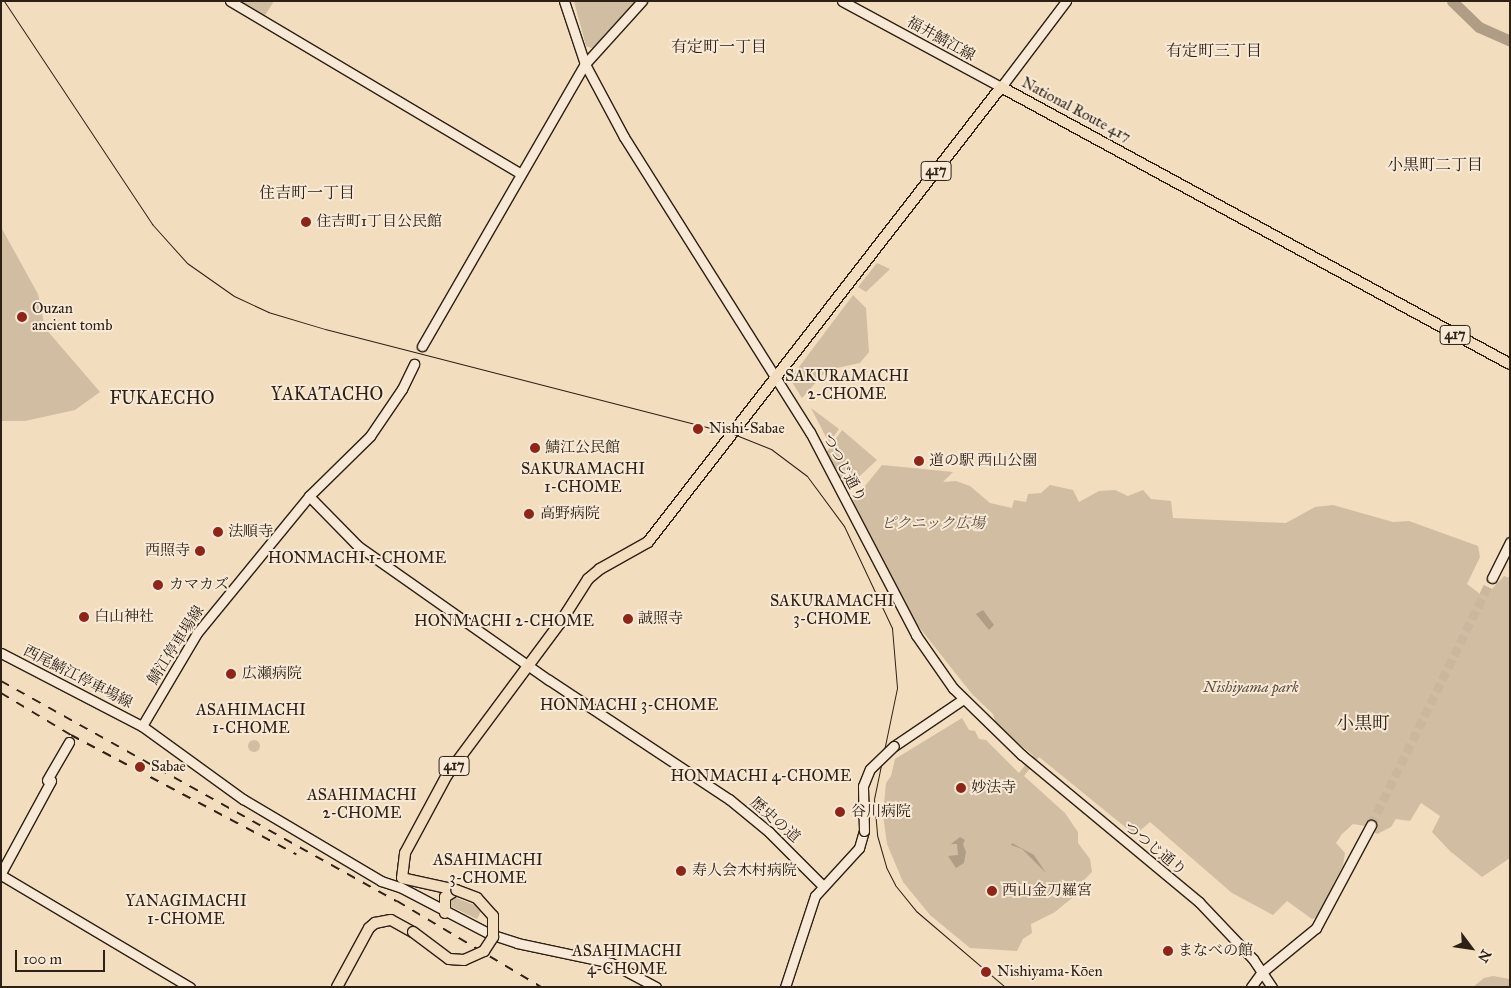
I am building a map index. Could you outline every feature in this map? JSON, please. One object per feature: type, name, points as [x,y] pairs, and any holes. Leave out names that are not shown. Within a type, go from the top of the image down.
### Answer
[{"type":"highway","name":"National Route 417","points":[[401,882],[405,853],[436,791],[528,665],[590,573],[648,542],[735,428],[777,379],[1001,87],[1510,364]]},
{"type":"highway","points":[[337,987],[369,928],[375,923],[391,920],[413,932],[437,953],[449,959],[464,960],[484,951],[493,937],[493,916],[477,898],[456,890],[401,882]]},
{"type":"highway","points":[[445,913],[445,897],[456,890]]},
{"type":"street","points":[[230,1],[520,173]]},
{"type":"street","name":"つつじ通り","points":[[564,1],[586,64],[624,137],[777,379],[822,455],[916,635],[962,700],[1022,755],[1199,902],[1253,959],[1272,987]]},
{"type":"street","points":[[422,346],[520,173],[586,64],[642,1]]},
{"type":"street","name":"福井鯖江線","points":[[842,1],[1001,87]]},
{"type":"street","points":[[1001,87],[1066,1]]},
{"type":"street","name":"鯖江停車場線","points":[[142,726],[197,633],[309,496],[370,436],[402,389],[414,364]]},
{"type":"street","points":[[309,496],[358,546],[528,665]]},
{"type":"street","points":[[1492,578],[1510,542]]},
{"type":"street","name":"西尾鯖江停車場線","points":[[1,653],[142,726],[260,809],[345,861],[401,882],[445,913],[517,943],[611,963],[656,987]]},
{"type":"street","name":"歴史の道","points":[[528,665],[729,799],[769,832],[823,886]]},
{"type":"street","points":[[785,987],[794,969],[806,917],[823,886],[859,848],[864,831],[863,786],[870,769],[894,746],[962,700]]},
{"type":"street","points":[[69,742],[1,874],[190,987]]},
{"type":"street","points":[[1252,987],[1262,973],[1316,928],[1371,824]]},
{"type":"green space","points":[[238,1],[274,1],[264,17]]},
{"type":"green space","points":[[574,1],[638,1],[594,49],[586,46]]},
{"type":"green space","name":"Ouzan ancient tomb","points":[[1,227],[38,294],[45,328],[100,392],[75,410],[25,421],[1,421]]},
{"type":"green space","points":[[877,263],[890,269],[866,292],[858,287]]},
{"type":"green space","points":[[853,295],[866,308],[869,352],[860,363],[827,370],[802,398],[790,379]]},
{"type":"green space","points":[[811,408],[839,429],[829,443]]},
{"type":"green space","points":[[842,430],[877,460],[847,488],[826,453]]},
{"type":"green space","name":"Nishiyama park","points":[[882,465],[953,472],[943,482],[956,481],[970,486],[990,503],[1012,508],[1014,500],[1026,502],[1028,494],[1041,493],[1050,485],[1073,490],[1079,502],[1099,491],[1115,490],[1128,496],[1143,490],[1151,499],[1171,501],[1173,518],[1286,523],[1315,507],[1333,505],[1393,522],[1409,521],[1478,546],[1480,557],[1467,584],[1480,594],[1493,588],[1504,576],[1510,578],[1510,858],[1482,877],[1450,851],[1432,832],[1440,816],[1421,803],[1410,821],[1396,819],[1391,827],[1377,834],[1365,826],[1353,824],[1342,834],[1336,843],[1345,853],[1343,865],[1327,897],[1326,906],[1318,917],[1312,919],[1287,901],[1273,915],[1232,893],[1150,822],[1135,835],[1039,757],[1024,776],[1065,813],[1078,832],[1078,843],[1090,859],[1092,872],[1076,888],[1072,898],[1055,912],[1031,924],[1032,933],[1023,939],[1017,951],[970,948],[930,915],[903,882],[887,844],[883,814],[886,783],[891,776],[895,759],[962,718],[969,730],[975,731],[979,739],[986,740],[1019,773],[1033,755],[997,727],[993,714],[972,694],[915,622],[891,580],[853,501]]},
{"type":"green space","points":[[254,740],[260,746],[254,752],[248,746]]},
{"type":"green space","points":[[451,896],[477,906],[481,911],[477,919],[450,906]]},
{"type":"green space","points":[[1493,976],[1510,979],[1510,987],[1473,987],[1484,978]]},
{"type":"shaded area","points":[[983,610],[994,625],[989,630],[976,614]]},
{"type":"shaded area","points":[[960,837],[965,840],[963,844],[966,852],[964,863],[956,868],[948,856],[958,855],[957,844],[951,844]]},
{"type":"shaded area","points":[[1012,843],[1034,855],[1046,873],[1022,849],[1011,845]]},
{"type":"waterway","points":[[1452,1],[1479,27],[1510,41]]},
{"type":"tunnel","points":[[1371,825],[1492,578]]},
{"type":"tram line","points":[[4,1],[152,224],[187,263],[234,296],[268,312],[325,329],[731,433],[771,449],[807,476],[844,526],[892,628],[897,688],[874,799],[877,835],[886,867],[895,885],[916,911],[1005,987]]},
{"type":"railway","points":[[1,681],[397,901],[541,987]]},
{"type":"railway","points":[[1,693],[71,735],[296,854]]},
{"type":"place","name":"住吉町1丁目公民館","points":[[306,222]]},
{"type":"place","name":"Ouzan ancient tomb","points":[[22,317]]},
{"type":"place","name":"Nishi-Sabae","points":[[698,429]]},
{"type":"place","name":"鯖江公民館","points":[[535,448]]},
{"type":"place","name":"道の駅 西山公園","points":[[919,461]]},
{"type":"place","name":"高野病院","points":[[529,514]]},
{"type":"place","name":"法順寺","points":[[218,532]]},
{"type":"place","name":"西照寺","points":[[200,551]]},
{"type":"place","name":"カマカズ","points":[[158,585]]},
{"type":"place","name":"白山神社","points":[[84,617]]},
{"type":"place","name":"誠照寺","points":[[628,619]]},
{"type":"place","name":"広瀬病院","points":[[231,674]]},
{"type":"place","name":"Sabae","points":[[140,767]]},
{"type":"place","name":"妙法寺","points":[[961,788]]},
{"type":"place","name":"谷川病院","points":[[840,812]]},
{"type":"place","name":"寿人会木村病院","points":[[681,871]]},
{"type":"place","name":"西山金刀羅宮","points":[[992,891]]},
{"type":"place","name":"まなべの館","points":[[1168,951]]},
{"type":"place","name":"Nishiyama-Kōen","points":[[986,972]]},
{"type":"district","name":"有定町一丁目","points":[[719,47]]},
{"type":"district","name":"有定町三丁目","points":[[1214,51]]},
{"type":"district","name":"小黒町二丁目","points":[[1435,165]]},
{"type":"district","name":"住吉町一丁目","points":[[307,193]]},
{"type":"district","name":"SAKURAMACHI 2-CHOME","points":[[847,385]]},
{"type":"district","name":"YAKATACHO","points":[[327,394]]},
{"type":"district","name":"FUKAECHO","points":[[162,398]]},
{"type":"district","name":"SAKURAMACHI 1-CHOME","points":[[583,478]]},
{"type":"district","name":"HONMACHI 1-CHOME","points":[[357,558]]},
{"type":"district","name":"SAKURAMACHI 3-CHOME","points":[[832,610]]},
{"type":"district","name":"HONMACHI 2-CHOME","points":[[504,621]]},
{"type":"district","name":"HONMACHI 3-CHOME","points":[[629,705]]},
{"type":"district","name":"ASAHIMACHI 1-CHOME","points":[[251,719]]},
{"type":"district","name":"小黒町","points":[[1363,723]]},
{"type":"district","name":"HONMACHI 4-CHOME","points":[[761,776]]},
{"type":"district","name":"ASAHIMACHI 2-CHOME","points":[[362,804]]},
{"type":"district","name":"ASAHIMACHI 3-CHOME","points":[[488,869]]},
{"type":"district","name":"YANAGIMACHI 1-CHOME","points":[[186,910]]},
{"type":"district","name":"ASAHIMACHI 4-CHOME","points":[[627,960]]},
{"type":"park label","name":"ピクニック広場","points":[[933,524]]}]
